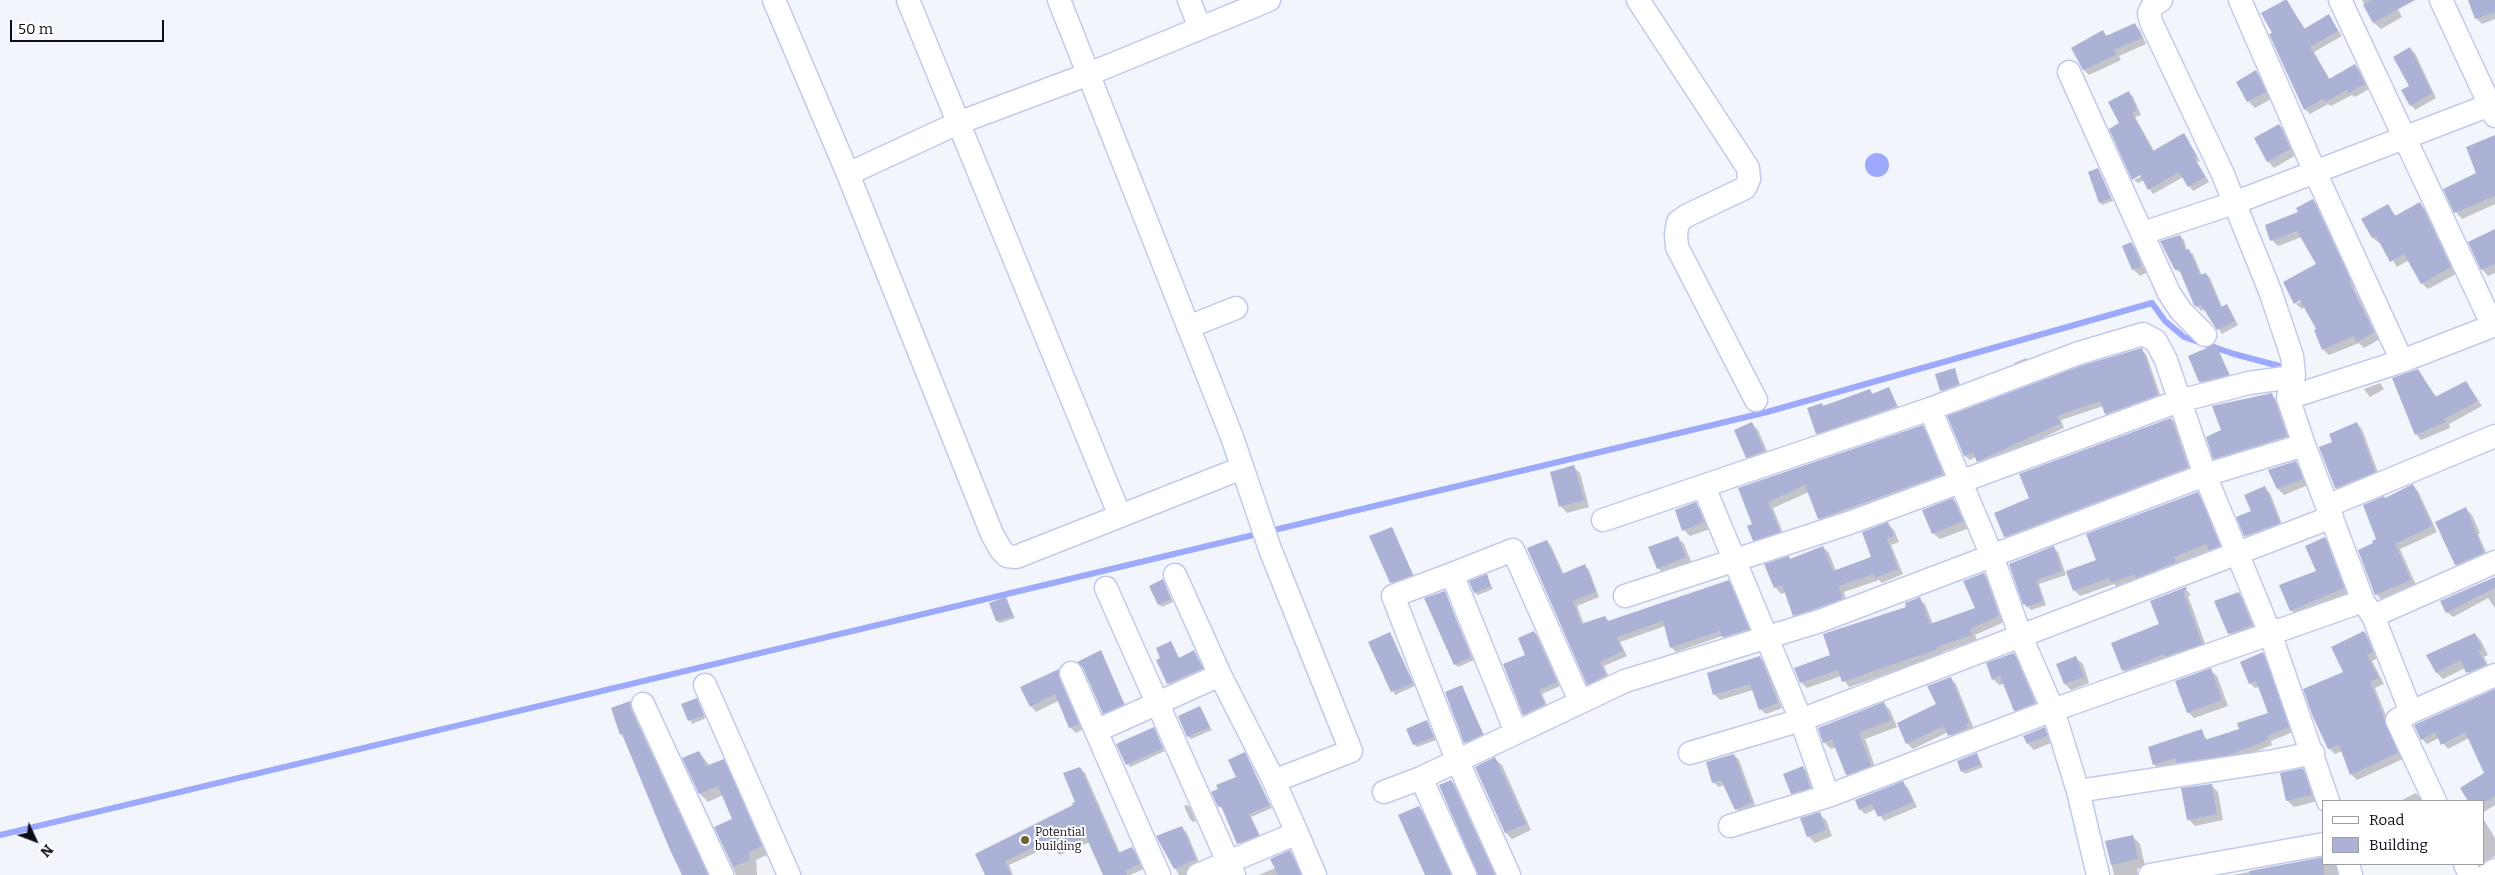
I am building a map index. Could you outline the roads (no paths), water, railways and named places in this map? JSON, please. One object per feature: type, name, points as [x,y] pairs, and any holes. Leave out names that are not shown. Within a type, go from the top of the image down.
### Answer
[{"type":"street","points":[[774,0],[848,174],[992,534],[1001,550],[1007,556],[1016,557],[1242,468]]},
{"type":"street","points":[[908,0],[1120,516]]},
{"type":"street","points":[[1059,0],[1188,327],[1242,468],[1270,550],[1351,752],[1274,782]]},
{"type":"street","points":[[1189,0],[1200,28]]},
{"type":"street","points":[[848,174],[958,123],[1089,74],[1269,0]]},
{"type":"street","points":[[1638,0],[1748,168],[1749,179],[1745,188],[1686,216],[1678,222],[1676,234],[1678,247],[1756,400]]},
{"type":"street","points":[[2161,0],[2152,7],[2149,13],[2151,22],[2222,172],[2270,290],[2292,356],[2294,375],[2290,388],[2304,444],[2411,712]]},
{"type":"street","points":[[2240,0],[2315,172],[2402,361]]},
{"type":"street","points":[[1625,596],[1849,523],[2179,401],[2249,383],[2290,388],[2402,361],[2494,325],[2340,0]]},
{"type":"street","points":[[2143,233],[2234,203],[2404,138],[2493,108],[2441,0]]},
{"type":"street","points":[[2069,72],[2175,304],[2205,334]]},
{"type":"street","points":[[1188,327],[1236,308]]},
{"type":"street","points":[[1603,520],[1930,409],[2079,353],[2143,334],[2156,341],[2162,350],[2205,475],[2270,633],[2328,800]]},
{"type":"street","points":[[1930,409],[1992,556],[2021,637],[2053,710],[2078,791],[2098,875]]},
{"type":"street","points":[[1690,753],[1801,720],[2237,553],[2495,436]]},
{"type":"street","points":[[1384,792],[1421,778],[1625,681],[1820,621],[2205,475],[2304,444]]},
{"type":"street","points":[[1704,487],[1801,720],[1828,796]]},
{"type":"street","points":[[1509,875],[1457,760],[1392,596],[1513,550],[1580,701]]},
{"type":"street","points":[[1730,826],[1828,796],[2053,710],[2270,633],[2368,608],[2495,562]]},
{"type":"street","points":[[1452,574],[1516,732]]},
{"type":"street","points":[[1175,575],[1220,675],[1274,782],[1315,875]]},
{"type":"street","points":[[1106,588],[1231,868]]},
{"type":"street","points":[[1071,673],[1158,875]]},
{"type":"street","points":[[1096,731],[1158,705],[1220,675]]},
{"type":"street","points":[[2435,800],[2397,720],[2495,675]]},
{"type":"street","points":[[705,685],[789,875]]},
{"type":"street","points":[[643,704],[722,875]]},
{"type":"street","points":[[2078,791],[2274,762],[2313,753]]},
{"type":"street","points":[[1421,778],[1465,875]]},
{"type":"street","points":[[1198,875],[1231,868],[1297,833]]},
{"type":"street","points":[[2150,875],[2322,844]]},
{"type":"street","points":[[2487,875],[2495,870]]},
{"type":"water","points":[[1877,153],[1885,157],[1889,165],[1885,173],[1877,177],[1869,173],[1865,165],[1869,157]]},
{"type":"waterway","points":[[0,835],[1767,412],[2152,303],[2165,321],[2184,337],[2234,354],[2287,368]]},
{"type":"place","name":"Potential building","points":[[1025,840]]}]
